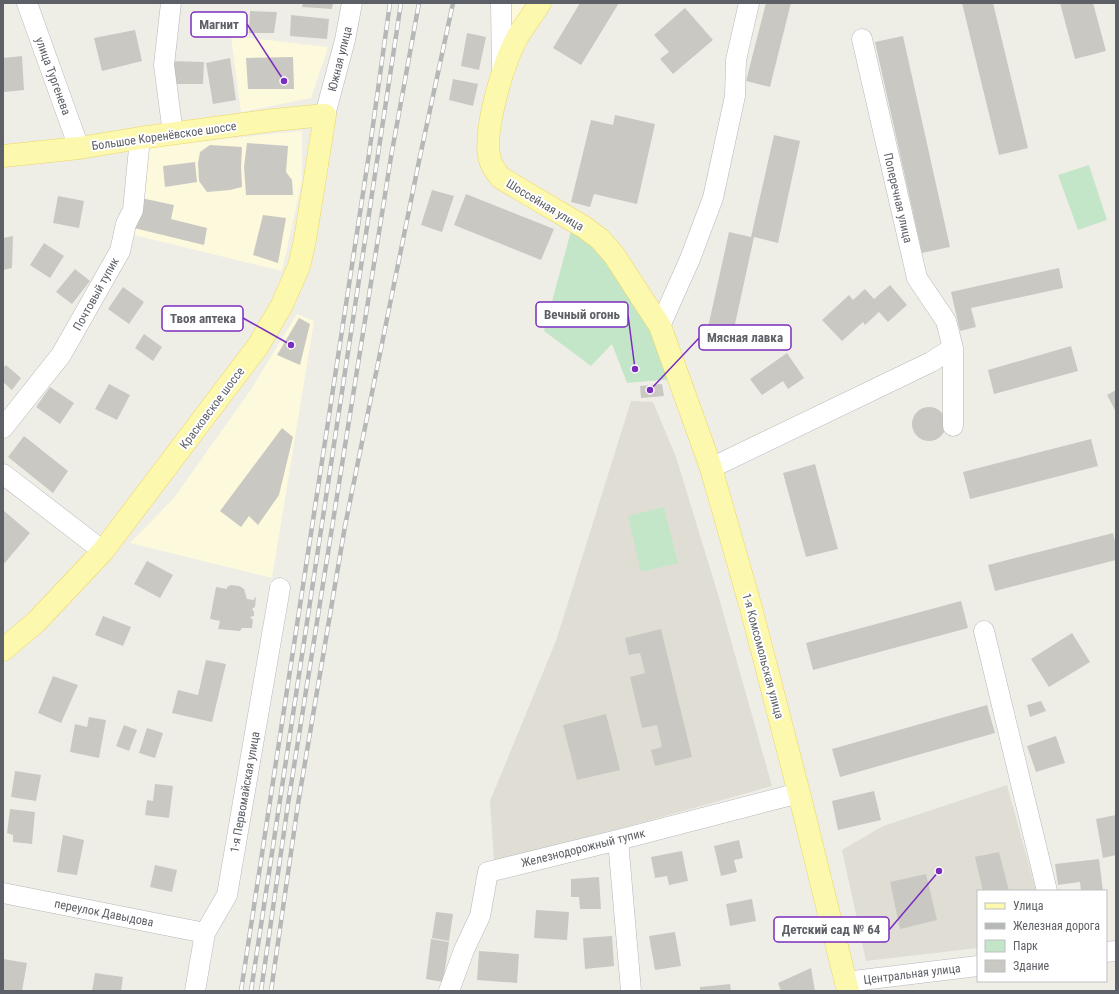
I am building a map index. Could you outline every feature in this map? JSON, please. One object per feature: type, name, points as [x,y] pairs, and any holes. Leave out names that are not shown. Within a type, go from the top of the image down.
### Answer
[{"type":"main road","name":"Шоссейная улица","points":[[540,3],[518,36],[502,73],[494,104],[488,145],[489,159],[493,169],[501,178],[584,228],[600,240],[614,255],[660,326]]},
{"type":"main road","name":"Большое Коренёвское шоссе","points":[[3,156],[78,148],[274,120],[325,115]]},
{"type":"main road","name":"Красковское шоссе","points":[[3,650],[36,622],[103,551],[258,346],[282,305],[299,266],[325,115]]},
{"type":"main road","name":"1-я Комсомольская улица","points":[[660,326],[711,468],[751,608],[800,793],[847,986]]},
{"type":"street","name":"улица Тургенева","points":[[27,3],[78,148]]},
{"type":"street","points":[[171,3],[164,65],[173,134]]},
{"type":"street","name":"Южная улица","points":[[325,115],[345,40],[352,3]]},
{"type":"street","points":[[501,3],[502,73]]},
{"type":"street","points":[[660,326],[690,259],[713,198],[735,96],[736,60],[749,3]]},
{"type":"street","name":"Поперечная улица","points":[[862,39],[917,278],[946,321],[953,348],[953,426]]},
{"type":"street","name":"Почтовый тупик","points":[[3,428],[61,355],[120,251],[126,224],[133,210],[140,138]]},
{"type":"street","points":[[711,468],[931,362],[953,348]]},
{"type":"street","points":[[3,474],[103,551]]},
{"type":"street","name":"1-я Первомайская улица","points":[[195,991],[205,933],[227,895],[280,588]]},
{"type":"street","points":[[984,631],[1047,890]]},
{"type":"street","name":"Железнодорожный тупик","points":[[450,991],[464,950],[480,916],[488,872],[800,793]]},
{"type":"street","points":[[618,840],[631,991]]},
{"type":"street","name":"переулок Давыдова","points":[[3,893],[205,933]]},
{"type":"street","name":"Центральная улица","points":[[847,986],[977,966]]},
{"type":"shaded area","points":[[503,3],[532,3],[504,43]]},
{"type":"shaded area","points":[[231,36],[328,47],[311,98],[241,112]]},
{"type":"shaded area","points":[[302,131],[302,180],[282,271],[130,234],[144,147]]},
{"type":"shaded area","points":[[297,314],[314,321],[272,578],[130,543],[174,498],[250,391]]},
{"type":"shaded area","points":[[631,401],[653,402],[676,457],[717,591],[772,786],[633,825],[494,861],[490,801],[556,641]]},
{"type":"shaded area","points":[[1007,785],[1036,890],[977,890],[977,948],[866,961],[842,850],[883,826]]},
{"type":"green space","points":[[1089,165],[1107,220],[1078,230],[1058,175]]},
{"type":"green space","points":[[571,231],[605,257],[653,327],[673,379],[627,383],[612,344],[591,366],[544,331]]},
{"type":"green space","points":[[664,507],[678,563],[641,572],[628,516]]},
{"type":"building","points":[[303,3],[333,3],[332,9],[302,7]]},
{"type":"building","points":[[580,3],[619,3],[581,65],[553,48]]},
{"type":"building","points":[[766,3],[791,3],[770,87],[746,81]]},
{"type":"building","points":[[962,3],[993,3],[1028,148],[999,155]]},
{"type":"building","points":[[1060,3],[1093,3],[1106,51],[1075,59]]},
{"type":"building","points":[[685,8],[713,40],[673,74],[660,59],[669,52],[654,35]]},
{"type":"building","points":[[250,11],[277,12],[274,33],[249,33]]},
{"type":"building","points":[[291,15],[329,19],[327,39],[290,36]]},
{"type":"building","points":[[135,30],[142,61],[102,71],[94,38]]},
{"type":"building","points":[[467,33],[486,37],[479,70],[461,66]]},
{"type":"building","points":[[903,36],[950,247],[922,253],[875,42]]},
{"type":"building","points":[[22,56],[24,90],[4,92],[3,58]]},
{"type":"building","points":[[293,57],[294,89],[248,89],[246,58]]},
{"type":"building","points":[[230,58],[236,100],[213,104],[206,63]]},
{"type":"building","points":[[170,61],[204,62],[203,84],[169,84]]},
{"type":"building","points":[[453,79],[478,84],[473,106],[449,100]]},
{"type":"building","points":[[615,115],[655,124],[637,204],[594,194],[590,207],[571,202],[591,120],[613,125]]},
{"type":"building","points":[[774,135],[800,141],[778,243],[754,237],[732,338],[707,332],[729,232],[751,237]]},
{"type":"building","points":[[247,143],[288,146],[286,172],[292,180],[293,195],[246,195],[244,167]]},
{"type":"building","points":[[210,145],[242,147],[242,187],[230,190],[207,192],[199,181],[198,163],[200,152]]},
{"type":"building","points":[[195,162],[197,182],[165,187],[163,166]]},
{"type":"building","points":[[432,190],[454,196],[442,232],[421,225]]},
{"type":"building","points":[[466,194],[554,229],[541,260],[454,225]]},
{"type":"building","points":[[58,196],[84,201],[79,228],[53,223]]},
{"type":"building","points":[[141,198],[174,205],[171,219],[207,228],[204,245],[134,228]]},
{"type":"building","points":[[263,215],[286,218],[278,263],[253,255]]},
{"type":"building","points":[[13,236],[12,268],[3,270],[3,238]]},
{"type":"building","points":[[44,243],[64,256],[50,278],[30,265]]},
{"type":"building","points":[[1059,268],[1063,288],[971,308],[976,327],[960,331],[951,292]]},
{"type":"building","points":[[75,269],[90,281],[72,304],[56,292]]},
{"type":"building","points":[[890,285],[907,305],[888,322],[879,312],[865,325],[863,322],[842,341],[822,320],[849,295],[853,300],[865,289],[874,299]]},
{"type":"building","points":[[123,287],[144,302],[129,324],[108,309]]},
{"type":"building","points":[[299,318],[310,324],[300,365],[277,355]]},
{"type":"building","points":[[144,334],[162,347],[153,361],[135,348]]},
{"type":"building","points":[[1071,346],[1078,371],[994,394],[988,370]]},
{"type":"building","points":[[787,353],[804,378],[788,389],[783,381],[762,395],[750,379]]},
{"type":"building","points":[[6,365],[21,378],[12,390],[3,382],[3,368]]},
{"type":"building","points":[[109,384],[130,395],[117,420],[95,409]]},
{"type":"building","points":[[662,384],[664,396],[641,398],[640,386]]},
{"type":"building","points":[[50,387],[74,403],[60,424],[36,407]]},
{"type":"building","points":[[1116,390],[1116,412],[1107,395]]},
{"type":"building","points":[[932,407],[941,412],[945,417],[945,431],[941,436],[936,440],[926,441],[922,440],[913,431],[912,421],[913,417],[922,408]]},
{"type":"building","points":[[282,428],[293,437],[279,495],[258,525],[249,516],[241,527],[220,511]]},
{"type":"building","points":[[24,436],[68,471],[53,493],[8,457]]},
{"type":"building","points":[[1091,439],[1098,466],[970,499],[963,472]]},
{"type":"building","points":[[815,464],[838,549],[806,557],[783,473]]},
{"type":"building","points":[[3,510],[30,533],[3,565]]},
{"type":"building","points":[[1113,533],[1116,545],[1116,560],[995,591],[988,565]]},
{"type":"building","points":[[147,561],[173,575],[160,598],[134,584]]},
{"type":"building","points":[[231,585],[239,586],[244,589],[247,599],[254,600],[255,597],[256,598],[255,607],[252,609],[254,616],[250,617],[253,620],[252,628],[242,628],[240,631],[218,629],[220,621],[210,619],[216,587],[227,589],[227,587]]},
{"type":"building","points":[[961,601],[968,628],[813,670],[806,643]]},
{"type":"building","points":[[103,616],[131,627],[123,646],[95,635]]},
{"type":"building","points":[[661,629],[692,757],[655,766],[651,750],[662,747],[657,725],[642,728],[630,677],[645,673],[640,653],[629,655],[625,638]]},
{"type":"building","points":[[1072,633],[1090,662],[1049,687],[1031,659]]},
{"type":"building","points":[[206,660],[226,664],[212,722],[172,713],[178,690],[198,695]]},
{"type":"building","points":[[53,676],[78,685],[61,723],[38,713]]},
{"type":"building","points":[[1041,701],[1046,711],[1030,717],[1027,705]]},
{"type":"building","points":[[987,705],[995,733],[840,777],[832,749]]},
{"type":"building","points":[[606,714],[620,770],[577,780],[563,725]]},
{"type":"building","points":[[89,717],[106,720],[99,758],[70,752],[75,724],[87,727]]},
{"type":"building","points":[[124,725],[137,730],[129,751],[116,746]]},
{"type":"building","points":[[147,728],[163,733],[155,758],[139,753]]},
{"type":"building","points":[[1056,736],[1065,763],[1036,772],[1027,746]]},
{"type":"building","points":[[15,771],[41,775],[36,801],[11,797]]},
{"type":"building","points":[[155,784],[173,786],[169,818],[145,815],[147,800],[153,801]]},
{"type":"building","points":[[874,791],[881,820],[838,830],[832,801]]},
{"type":"building","points":[[10,809],[35,812],[32,844],[13,842],[13,835],[7,833]]},
{"type":"building","points":[[1116,815],[1116,855],[1103,858],[1096,819]]},
{"type":"building","points":[[63,835],[84,840],[77,875],[57,872]]},
{"type":"building","points":[[739,840],[743,858],[734,860],[737,872],[721,876],[714,846]]},
{"type":"building","points":[[682,851],[688,881],[669,885],[667,876],[655,878],[651,857]]},
{"type":"building","points":[[999,852],[1009,890],[983,890],[975,857]]},
{"type":"building","points":[[1099,859],[1103,890],[1081,890],[1080,882],[1058,885],[1055,864]]},
{"type":"building","points":[[155,865],[177,870],[172,892],[150,887]]},
{"type":"building","points":[[926,874],[937,920],[900,929],[890,882]]},
{"type":"building","points":[[599,877],[601,909],[580,909],[579,897],[571,897],[571,879]]},
{"type":"building","points":[[752,899],[756,921],[730,926],[726,904]]},
{"type":"building","points":[[536,910],[569,912],[567,940],[534,938]]},
{"type":"building","points":[[436,912],[453,914],[449,941],[432,938]]},
{"type":"building","points":[[675,932],[681,966],[655,970],[649,936]]},
{"type":"building","points":[[612,936],[614,966],[585,969],[583,938]]},
{"type":"building","points":[[431,939],[449,942],[443,982],[426,979]]},
{"type":"building","points":[[479,951],[519,954],[517,983],[477,980]]},
{"type":"building","points":[[3,959],[27,963],[22,991],[3,991]]},
{"type":"building","points":[[811,968],[815,991],[781,991],[778,983]]},
{"type":"building","points":[[95,973],[123,977],[121,991],[92,991]]},
{"type":"building","points":[[730,984],[731,991],[700,991],[700,987]]},
{"type":"railway","points":[[241,991],[369,154],[390,3]]},
{"type":"railway","points":[[251,991],[401,3]]},
{"type":"railway","points":[[261,991],[288,804],[391,157],[419,3]]},
{"type":"railway","points":[[271,991],[298,804],[345,526],[419,161],[453,3]]},
{"type":"place","name":"Магнит","points":[[284,81]]},
{"type":"place","name":"Твоя аптека","points":[[291,345]]},
{"type":"place","name":"Вечный огонь","points":[[635,369]]},
{"type":"place","name":"Мясная лавка","points":[[650,390]]},
{"type":"place","name":"Детский сад № 64","points":[[939,871]]}]
